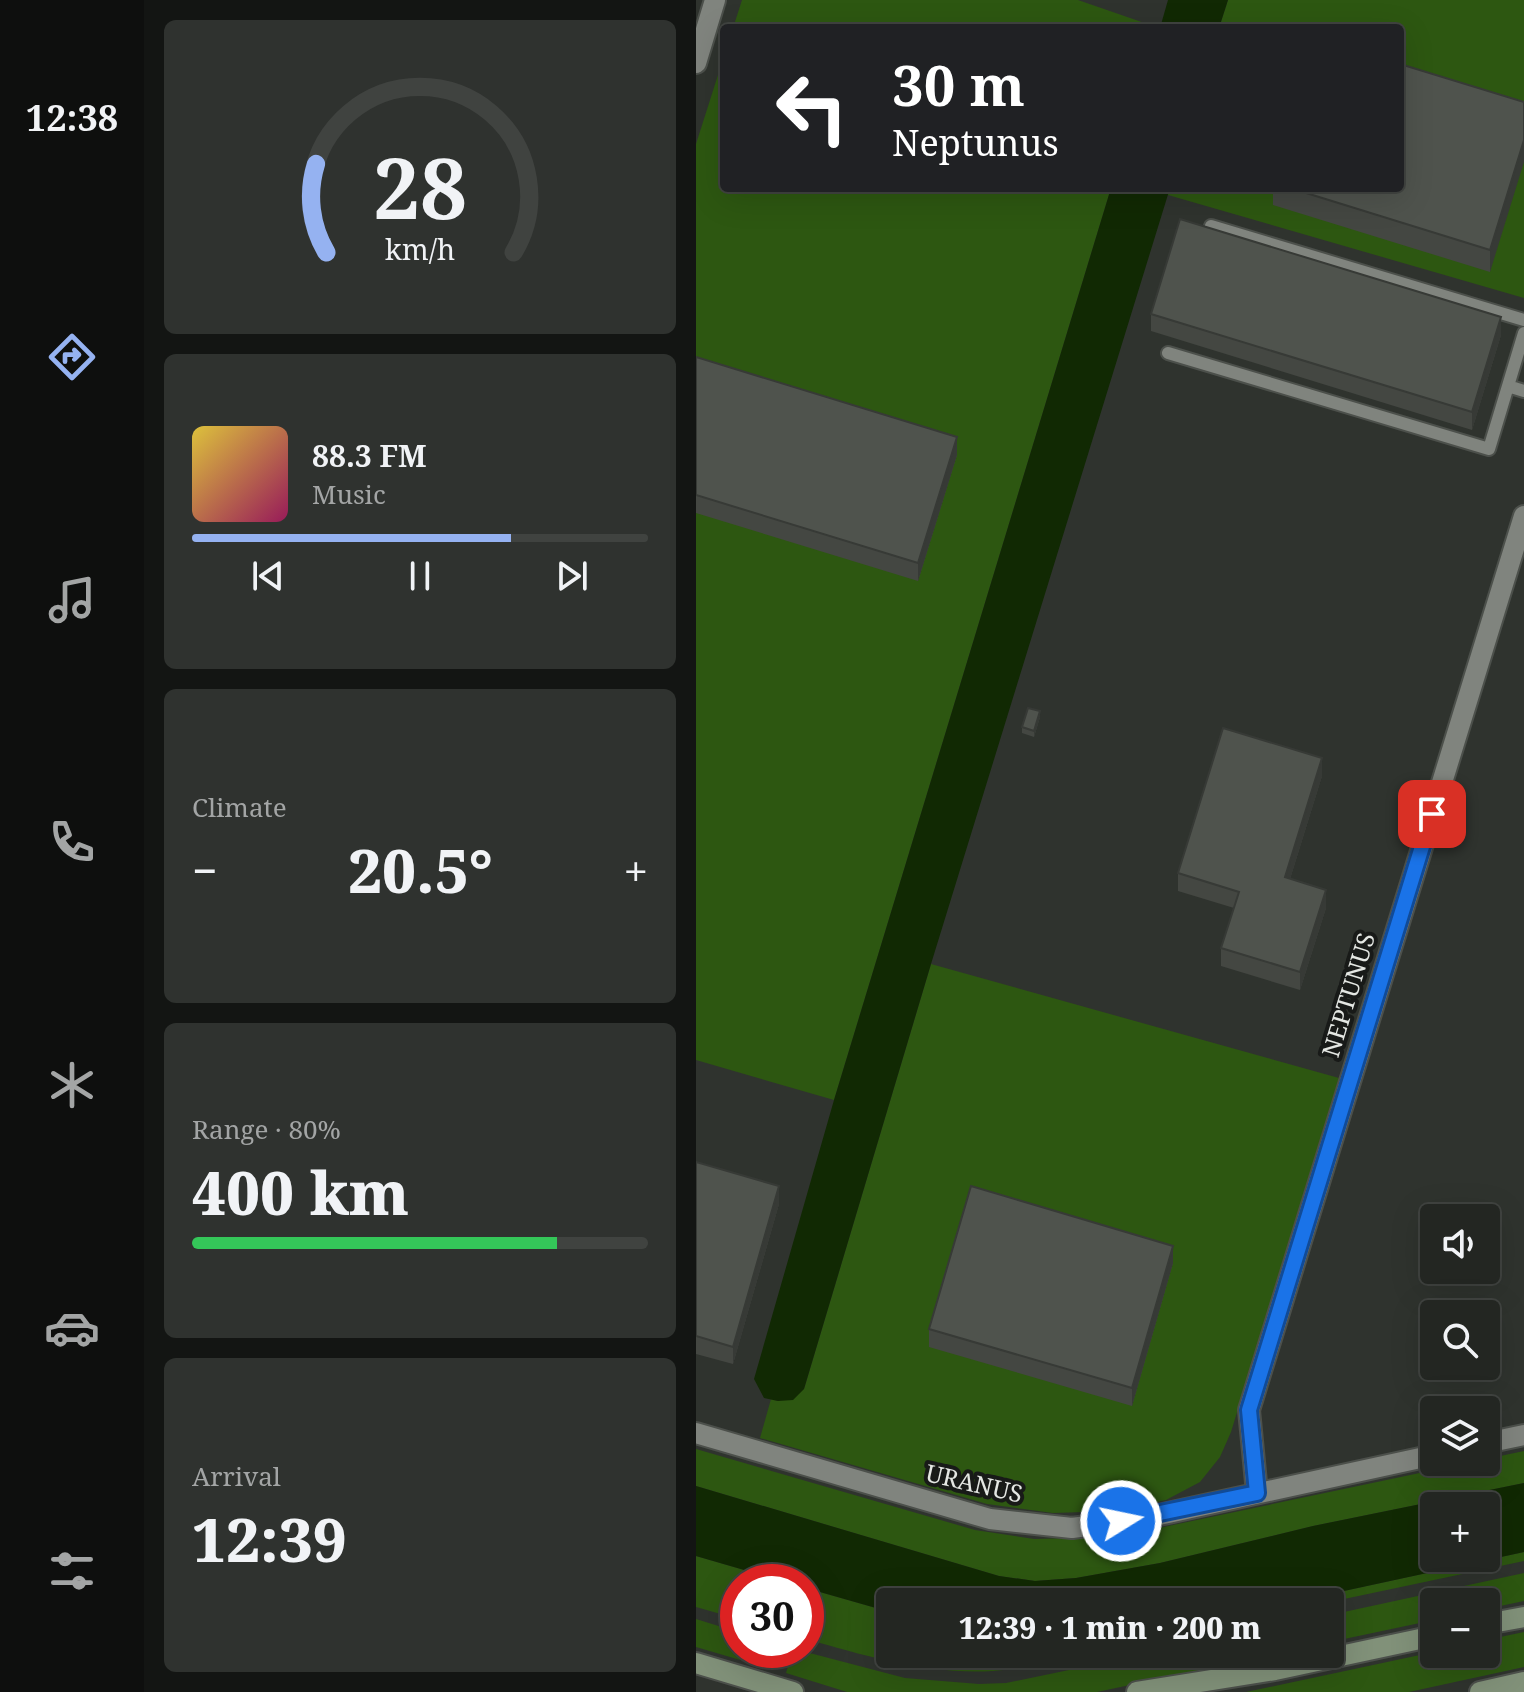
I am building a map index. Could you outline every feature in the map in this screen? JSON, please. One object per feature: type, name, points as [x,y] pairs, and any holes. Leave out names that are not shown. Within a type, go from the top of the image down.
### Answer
[{"type":"main road","points":[[1500,1621],[1524,1617]]},
{"type":"main road","points":[[1137,1692],[1275,1670],[1420,1639]]},
{"type":"main road","points":[[696,1663],[793,1692]]},
{"type":"main road","points":[[1480,1692],[1524,1682]]},
{"type":"street","points":[[696,63],[715,0]]},
{"type":"street","name":"NEPTUNUS","points":[[1257,1493],[1249,1410],[1524,516]]},
{"type":"street","name":"URANUS","points":[[696,1433],[990,1519],[1072,1528],[1145,1518],[1420,1458]]},
{"type":"street","points":[[1500,1440],[1524,1435]]},
{"type":"lane","points":[[1211,226],[1524,320]]},
{"type":"lane","points":[[1168,353],[1489,449],[1524,333]]},
{"type":"lane","points":[[1508,386],[1524,391]]},
{"type":"green space","points":[[742,0],[1078,0],[1147,24],[734,24]]},
{"type":"green space","points":[[1228,0],[1524,0],[1524,298],[1168,195],[1169,192],[1404,192],[1404,24],[1220,24]]},
{"type":"green space","points":[[720,69],[720,192],[1110,192],[834,1100],[696,1060],[696,144]]},
{"type":"green space","points":[[931,964],[1339,1078],[1231,1432],[1220,1457],[1200,1482],[1166,1500],[1116,1511],[1053,1513],[987,1504],[760,1438],[771,1399],[778,1401],[804,1389]]},
{"type":"green space","points":[[696,1449],[975,1530],[1034,1539],[1116,1537],[1420,1473],[1420,1476],[1500,1476],[1500,1456],[1524,1451],[1524,1483],[1480,1492],[1420,1492],[1420,1504],[1160,1563],[1076,1578],[1035,1581],[999,1576],[696,1486]]},
{"type":"green space","points":[[1524,1552],[1524,1561],[1500,1566],[1500,1557]]},
{"type":"green space","points":[[696,1556],[724,1564],[720,1564],[720,1614],[696,1607]]},
{"type":"green space","points":[[1432,1572],[1472,1572],[1344,1599],[1344,1591]]},
{"type":"green space","points":[[1524,1573],[1524,1601],[1500,1606],[1500,1588],[1455,1588]]},
{"type":"green space","points":[[824,1593],[876,1608],[875,1658],[824,1644]]},
{"type":"green space","points":[[1420,1596],[1420,1623],[1344,1639],[1344,1612]]},
{"type":"green space","points":[[696,1619],[720,1626],[720,1654],[696,1647]]},
{"type":"green space","points":[[1524,1632],[1524,1667],[1409,1692],[1246,1692],[1420,1655],[1420,1668],[1500,1668],[1500,1637]]},
{"type":"green space","points":[[824,1657],[905,1678],[979,1684],[1006,1683],[1078,1668],[1209,1668],[1097,1692],[847,1692],[786,1673],[787,1668],[824,1668]]},
{"type":"green space","points":[[930,1668],[1017,1668],[993,1671]]},
{"type":"shaded area","points":[[1168,0],[1228,0],[1220,24],[1161,24]]},
{"type":"shaded area","points":[[1110,192],[1169,192],[931,964],[804,1389],[793,1400],[778,1401],[764,1398],[754,1379],[834,1100]]},
{"type":"shaded area","points":[[1524,1483],[1524,1552],[1500,1557],[1500,1492],[1480,1492]]},
{"type":"shaded area","points":[[696,1486],[999,1576],[1035,1581],[1076,1578],[1160,1563],[1420,1504],[1420,1572],[1432,1572],[1344,1591],[1344,1588],[876,1588],[876,1608],[824,1593],[824,1564],[724,1564],[696,1556]]},
{"type":"building","points":[[1404,65],[1524,102],[1524,140],[1490,250],[1303,192],[1404,192]]},
{"type":"building","points":[[1180,219],[1501,317],[1472,412],[1151,314]]},
{"type":"building","points":[[696,357],[957,437],[918,563],[696,495]]},
{"type":"building","points":[[1028,708],[1040,711],[1034,731],[1022,727]]},
{"type":"building","points":[[1223,728],[1322,758],[1285,877],[1326,890],[1300,972],[1221,948],[1239,892],[1178,873]]},
{"type":"building","points":[[696,1162],[779,1186],[733,1347],[696,1336]]},
{"type":"building","points":[[971,1186],[1173,1246],[1132,1388],[929,1329]]},
{"type":"route","points":[[1121,1521],[1257,1493],[1249,1410],[1432,814]]}]
